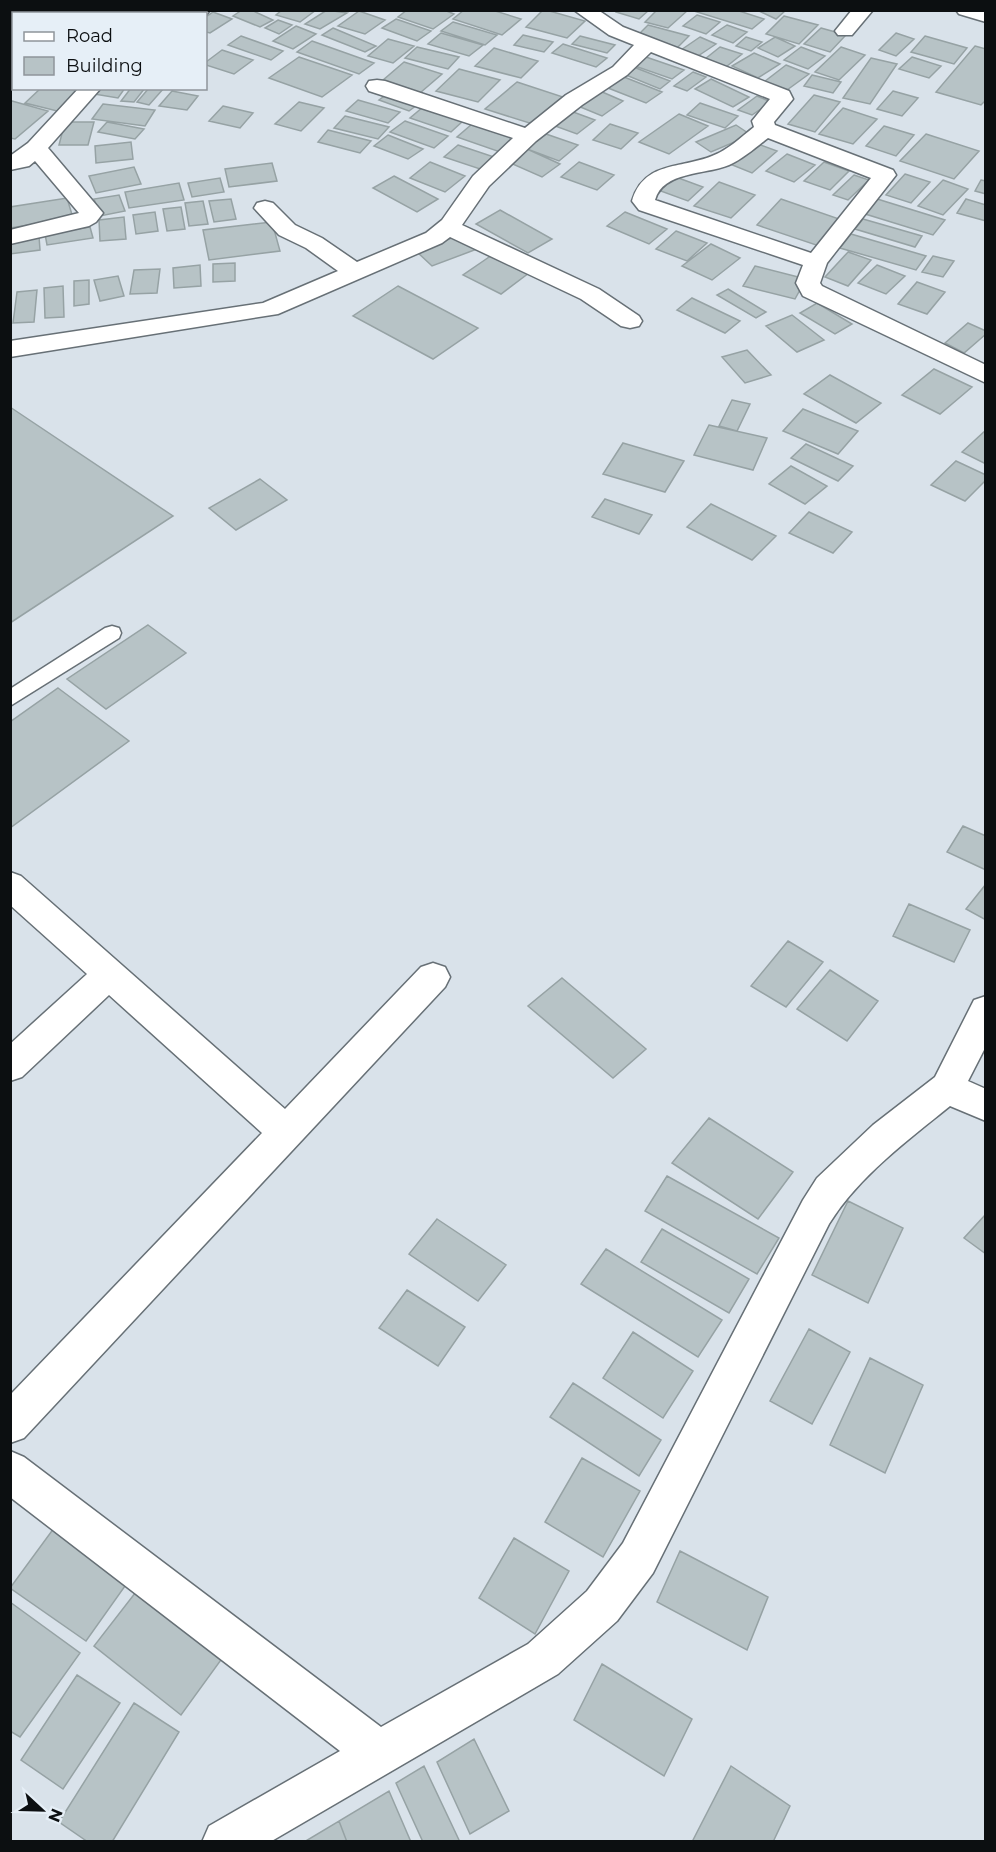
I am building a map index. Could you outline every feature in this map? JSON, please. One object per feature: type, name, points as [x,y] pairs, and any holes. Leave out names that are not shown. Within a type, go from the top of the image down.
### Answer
[{"type":"street","points":[[584,10],[616,31],[781,96],[782,99],[763,121],[765,129]]},
{"type":"street","points":[[844,32],[863,10]]},
{"type":"street","points":[[966,10],[986,16]]},
{"type":"street","points":[[10,349],[269,309],[434,238],[447,227],[481,181],[528,136],[574,100],[620,71],[648,43]]},
{"type":"street","points":[[376,86],[528,136]]},
{"type":"street","points":[[10,163],[21,161],[36,148],[89,90]]},
{"type":"street","points":[[765,129],[885,175],[816,262],[808,283],[816,294],[986,375]]},
{"type":"street","points":[[765,129],[722,161],[659,177],[648,186],[643,201],[647,205],[816,262]]},
{"type":"street","points":[[10,237],[81,221],[90,215],[90,211],[36,148]]},
{"type":"street","points":[[265,208],[287,230],[314,243],[357,273]]},
{"type":"street","points":[[447,227],[590,294],[630,321]]},
{"type":"street","points":[[10,885],[286,1132]]},
{"type":"street","points":[[10,1066],[109,974]]},
{"type":"street","points":[[10,1424],[434,977]]},
{"type":"street","points":[[225,1842],[543,1659],[602,1606],[638,1558],[816,1212],[830,1190],[886,1136],[947,1088],[986,1010]]},
{"type":"street","points":[[947,1088],[986,1106]]},
{"type":"street","points":[[10,1471],[379,1753]]},
{"type":"lane","points":[[10,699],[112,633]]},
{"type":"building","points":[[35,10],[62,10],[60,12],[33,12]]},
{"type":"building","points":[[75,10],[118,10],[115,12],[72,12]]},
{"type":"building","points":[[242,10],[251,10],[273,20],[260,27],[233,16]]},
{"type":"building","points":[[282,10],[316,10],[300,22],[276,15]]},
{"type":"building","points":[[327,10],[347,13],[320,29],[305,24]]},
{"type":"building","points":[[407,10],[444,10],[454,14],[433,29],[398,17]]},
{"type":"building","points":[[464,10],[492,10],[521,19],[502,35],[453,19]]},
{"type":"building","points":[[543,10],[585,21],[567,38],[526,27]]},
{"type":"building","points":[[617,10],[649,10],[639,19],[616,12]]},
{"type":"building","points":[[657,10],[688,10],[668,28],[645,22]]},
{"type":"building","points":[[736,10],[764,19],[752,29],[694,11]]},
{"type":"building","points":[[757,10],[786,10],[776,19]]},
{"type":"building","points":[[359,11],[385,20],[365,34],[338,26]]},
{"type":"building","points":[[213,12],[232,19],[210,33],[207,32],[207,16]]},
{"type":"building","points":[[697,15],[720,22],[706,34],[683,26]]},
{"type":"building","points":[[784,16],[818,25],[799,44],[766,34]]},
{"type":"building","points":[[396,19],[431,31],[417,41],[382,28]]},
{"type":"building","points":[[278,20],[292,25],[279,34],[265,28]]},
{"type":"building","points":[[453,22],[497,35],[485,45],[441,31]]},
{"type":"building","points":[[648,25],[689,36],[676,49],[635,38]]},
{"type":"building","points":[[727,25],[747,32],[733,43],[712,35]]},
{"type":"building","points":[[296,26],[316,34],[293,49],[273,41]]},
{"type":"building","points":[[333,28],[376,46],[365,52],[322,35]]},
{"type":"building","points":[[821,28],[846,35],[830,52],[804,44]]},
{"type":"building","points":[[441,33],[483,45],[469,56],[428,44]]},
{"type":"building","points":[[896,33],[914,39],[896,56],[879,50]]},
{"type":"building","points":[[523,35],[553,42],[544,52],[514,45]]},
{"type":"building","points":[[241,36],[283,51],[271,60],[228,45]]},
{"type":"building","points":[[580,36],[615,45],[607,53],[572,44]]},
{"type":"building","points":[[925,36],[967,48],[954,64],[911,52]]},
{"type":"building","points":[[700,37],[716,44],[698,56],[681,50]]},
{"type":"building","points":[[746,37],[762,42],[751,51],[736,46]]},
{"type":"building","points":[[775,37],[795,46],[778,57],[758,48]]},
{"type":"building","points":[[388,39],[414,46],[393,63],[368,56]]},
{"type":"building","points":[[312,41],[374,63],[359,74],[297,52]]},
{"type":"building","points":[[563,44],[607,58],[596,67],[552,53]]},
{"type":"building","points":[[975,46],[986,49],[986,100],[981,105],[936,92]]},
{"type":"building","points":[[417,47],[459,57],[448,69],[405,58]]},
{"type":"building","points":[[720,47],[742,54],[726,67],[705,59]]},
{"type":"building","points":[[801,47],[825,56],[808,69],[784,60]]},
{"type":"building","points":[[841,47],[865,55],[839,80],[815,72]]},
{"type":"building","points":[[494,48],[538,61],[521,78],[475,66]]},
{"type":"building","points":[[222,50],[253,60],[234,74],[207,65],[207,61]]},
{"type":"building","points":[[754,53],[780,64],[758,78],[732,66]]},
{"type":"building","points":[[299,57],[352,75],[322,97],[269,78]]},
{"type":"building","points":[[646,57],[684,70],[672,79],[635,66]]},
{"type":"building","points":[[912,57],[941,66],[929,78],[899,69]]},
{"type":"building","points":[[871,58],[897,64],[870,104],[843,98]]},
{"type":"building","points":[[404,62],[442,74],[420,93],[382,81]]},
{"type":"building","points":[[786,65],[809,74],[787,90],[764,82]]},
{"type":"building","points":[[636,68],[670,81],[660,89],[626,75]]},
{"type":"building","points":[[459,69],[500,80],[478,102],[436,91]]},
{"type":"building","points":[[693,72],[706,77],[687,91],[674,86]]},
{"type":"building","points":[[812,75],[841,82],[833,93],[804,86]]},
{"type":"building","points":[[624,77],[662,92],[646,103],[608,88]]},
{"type":"building","points":[[711,79],[749,97],[733,107],[695,89]]},
{"type":"building","points":[[517,82],[569,99],[539,126],[485,109]]},
{"type":"building","points":[[39,90],[78,91],[57,111],[25,103]]},
{"type":"building","points":[[97,90],[124,90],[118,98],[94,94]]},
{"type":"building","points":[[129,90],[143,90],[134,102],[121,101]]},
{"type":"building","points":[[147,90],[162,90],[149,105],[137,102]]},
{"type":"building","points":[[172,91],[198,96],[187,110],[159,106]]},
{"type":"building","points":[[391,91],[421,102],[409,111],[379,100]]},
{"type":"building","points":[[600,91],[623,101],[602,116],[578,106]]},
{"type":"building","points":[[893,91],[918,98],[902,116],[877,109]]},
{"type":"building","points":[[814,95],[840,102],[815,132],[788,124]]},
{"type":"building","points":[[757,96],[771,102],[752,115],[738,110]]},
{"type":"building","points":[[358,100],[400,112],[388,123],[346,111]]},
{"type":"building","points":[[12,101],[48,111],[15,139],[10,138],[10,103]]},
{"type":"building","points":[[299,102],[324,108],[301,131],[275,124]]},
{"type":"building","points":[[700,103],[738,116],[725,128],[687,115]]},
{"type":"building","points":[[103,104],[155,110],[145,126],[92,119]]},
{"type":"building","points":[[223,106],[253,113],[240,128],[209,121]]},
{"type":"building","points":[[423,107],[464,120],[451,132],[410,118]]},
{"type":"building","points":[[843,108],[877,119],[853,144],[819,134]]},
{"type":"building","points":[[565,109],[595,120],[577,134],[547,123]]},
{"type":"building","points":[[679,114],[708,126],[669,154],[639,142]]},
{"type":"building","points":[[345,116],[389,127],[378,139],[334,128]]},
{"type":"building","points":[[405,121],[448,136],[434,148],[390,132]]},
{"type":"building","points":[[65,122],[94,122],[88,145],[59,145]]},
{"type":"building","points":[[107,122],[144,129],[135,139],[98,132]]},
{"type":"building","points":[[472,124],[515,139],[500,152],[457,137]]},
{"type":"building","points":[[610,124],[638,133],[621,149],[593,140]]},
{"type":"building","points":[[736,125],[751,135],[711,152],[696,142]]},
{"type":"building","points":[[884,126],[914,135],[896,156],[866,146]]},
{"type":"building","points":[[328,130],[371,141],[360,153],[318,142]]},
{"type":"building","points":[[546,134],[578,145],[559,161],[527,149]]},
{"type":"building","points":[[926,134],[979,151],[954,179],[900,161]]},
{"type":"building","points":[[388,135],[423,149],[408,159],[374,146]]},
{"type":"building","points":[[750,141],[777,151],[752,173],[725,162]]},
{"type":"building","points":[[131,142],[133,159],[96,163],[95,146]]},
{"type":"building","points":[[458,145],[494,157],[480,169],[444,157]]},
{"type":"building","points":[[527,149],[560,164],[542,177],[508,162]]},
{"type":"building","points":[[787,154],[815,165],[794,182],[766,171]]},
{"type":"building","points":[[430,162],[465,176],[445,192],[410,178]]},
{"type":"building","points":[[579,162],[614,175],[597,190],[561,177]]},
{"type":"building","points":[[824,162],[849,171],[830,190],[804,181]]},
{"type":"building","points":[[272,163],[277,181],[229,187],[225,169]]},
{"type":"building","points":[[134,167],[141,184],[96,193],[89,176]]},
{"type":"building","points":[[905,174],[930,182],[911,203],[886,195]]},
{"type":"building","points":[[854,175],[869,180],[848,200],[833,195]]},
{"type":"building","points":[[394,176],[438,199],[417,212],[373,188]]},
{"type":"building","points":[[673,176],[703,187],[688,201],[658,190]]},
{"type":"building","points":[[220,178],[224,192],[192,197],[188,183]]},
{"type":"building","points":[[943,180],[968,189],[943,215],[918,206]]},
{"type":"building","points":[[981,180],[986,181],[986,194],[975,191]]},
{"type":"building","points":[[719,182],[755,195],[731,218],[694,206]]},
{"type":"building","points":[[179,183],[184,200],[129,208],[125,192]]},
{"type":"building","points":[[119,195],[125,211],[100,216],[94,199]]},
{"type":"building","points":[[67,198],[73,218],[10,228],[10,207]]},
{"type":"building","points":[[874,198],[945,220],[933,235],[862,213]]},
{"type":"building","points":[[231,199],[236,219],[214,222],[209,201]]},
{"type":"building","points":[[781,199],[842,220],[819,246],[757,225]]},
{"type":"building","points":[[966,199],[986,205],[986,221],[957,213]]},
{"type":"building","points":[[203,201],[208,224],[189,226],[185,203]]},
{"type":"building","points":[[181,207],[185,229],[167,231],[163,209]]},
{"type":"building","points":[[500,210],[552,239],[528,253],[476,224]]},
{"type":"building","points":[[155,212],[158,231],[136,234],[133,215]]},
{"type":"building","points":[[625,212],[667,229],[649,244],[607,226]]},
{"type":"building","points":[[124,217],[126,239],[100,241],[99,220]]},
{"type":"building","points":[[863,219],[922,236],[915,247],[855,229]]},
{"type":"building","points":[[272,222],[280,251],[209,260],[203,230]]},
{"type":"building","points":[[90,227],[93,238],[47,245],[45,234]]},
{"type":"building","points":[[676,231],[707,243],[687,261],[656,249]]},
{"type":"building","points":[[851,234],[926,256],[916,270],[840,248]]},
{"type":"building","points":[[460,235],[477,249],[432,266],[416,251]]},
{"type":"building","points":[[39,236],[40,250],[10,254],[10,240]]},
{"type":"building","points":[[711,244],[740,258],[712,280],[682,266]]},
{"type":"building","points":[[848,252],[871,260],[848,286],[825,277]]},
{"type":"building","points":[[492,255],[529,273],[501,294],[463,275]]},
{"type":"building","points":[[933,256],[954,261],[943,277],[922,272]]},
{"type":"building","points":[[235,263],[235,281],[213,282],[213,264]]},
{"type":"building","points":[[200,265],[201,286],[174,288],[173,268]]},
{"type":"building","points":[[877,265],[905,276],[886,294],[858,283]]},
{"type":"building","points":[[755,266],[806,279],[795,299],[743,286]]},
{"type":"building","points":[[160,269],[157,293],[130,294],[134,270]]},
{"type":"building","points":[[118,276],[124,296],[100,301],[94,280]]},
{"type":"building","points":[[89,280],[89,304],[74,306],[74,281]]},
{"type":"building","points":[[917,282],[945,292],[927,314],[898,304]]},
{"type":"building","points":[[63,286],[64,317],[45,318],[44,288]]},
{"type":"building","points":[[398,286],[478,328],[433,359],[353,316]]},
{"type":"building","points":[[728,289],[766,312],[756,318],[717,295]]},
{"type":"building","points":[[37,290],[34,322],[13,323],[17,292]]},
{"type":"building","points":[[692,298],[740,321],[725,333],[677,310]]},
{"type":"building","points":[[817,303],[852,324],[835,334],[800,313]]},
{"type":"building","points":[[792,315],[824,340],[797,352],[766,326]]},
{"type":"building","points":[[968,323],[986,331],[986,334],[964,353],[945,343]]},
{"type":"building","points":[[747,350],[771,375],[745,383],[722,357]]},
{"type":"building","points":[[934,369],[972,387],[940,414],[902,395]]},
{"type":"building","points":[[830,375],[881,403],[856,423],[804,394]]},
{"type":"building","points":[[732,400],[750,404],[737,431],[719,426]]},
{"type":"building","points":[[10,407],[173,516],[10,623]]},
{"type":"building","points":[[803,409],[858,431],[838,454],[783,431]]},
{"type":"building","points":[[709,425],[767,438],[753,470],[694,455]]},
{"type":"building","points":[[986,430],[986,464],[962,452]]},
{"type":"building","points":[[623,443],[684,461],[665,492],[603,474]]},
{"type":"building","points":[[806,444],[853,466],[838,481],[791,458]]},
{"type":"building","points":[[956,461],[986,475],[986,480],[965,501],[931,485]]},
{"type":"building","points":[[791,466],[827,486],[805,504],[769,484]]},
{"type":"building","points":[[260,479],[287,500],[236,530],[209,508]]},
{"type":"building","points":[[605,499],[652,515],[639,534],[592,517]]},
{"type":"building","points":[[711,504],[776,536],[752,560],[687,527]]},
{"type":"building","points":[[809,512],[852,532],[833,553],[789,533]]},
{"type":"building","points":[[148,625],[186,653],[106,709],[67,679]]},
{"type":"building","points":[[58,688],[129,741],[10,828],[10,722]]},
{"type":"building","points":[[963,826],[986,836],[986,870],[947,852]]},
{"type":"building","points":[[986,884],[986,920],[966,909]]},
{"type":"building","points":[[909,904],[970,930],[954,962],[893,936]]},
{"type":"building","points":[[788,941],[823,962],[786,1007],[751,986]]},
{"type":"building","points":[[830,970],[878,1001],[847,1041],[797,1009]]},
{"type":"building","points":[[562,978],[646,1049],[613,1078],[528,1006]]},
{"type":"building","points":[[709,1118],[793,1172],[758,1219],[672,1163]]},
{"type":"building","points":[[667,1176],[779,1238],[757,1274],[645,1211]]},
{"type":"building","points":[[848,1201],[903,1228],[868,1303],[812,1275]]},
{"type":"building","points":[[986,1214],[986,1254],[964,1238]]},
{"type":"building","points":[[437,1219],[506,1265],[478,1301],[409,1254]]},
{"type":"building","points":[[662,1229],[749,1279],[729,1313],[641,1262]]},
{"type":"building","points":[[606,1249],[722,1320],[698,1357],[581,1284]]},
{"type":"building","points":[[407,1290],[465,1327],[438,1366],[379,1328]]},
{"type":"building","points":[[809,1329],[850,1352],[812,1424],[770,1401]]},
{"type":"building","points":[[633,1332],[693,1371],[663,1418],[603,1378]]},
{"type":"building","points":[[870,1358],[923,1385],[885,1473],[830,1445]]},
{"type":"building","points":[[573,1383],[661,1440],[639,1476],[550,1417]]},
{"type":"building","points":[[582,1458],[640,1491],[603,1557],[545,1522]]},
{"type":"building","points":[[54,1528],[130,1579],[86,1641],[10,1588]]},
{"type":"building","points":[[514,1538],[569,1571],[535,1634],[479,1598]]},
{"type":"building","points":[[680,1551],[768,1597],[747,1650],[657,1602]]},
{"type":"building","points":[[139,1588],[226,1653],[181,1715],[94,1646]]},
{"type":"building","points":[[10,1602],[80,1653],[20,1737],[10,1731]]},
{"type":"building","points":[[602,1664],[692,1719],[664,1776],[574,1720]]},
{"type":"building","points":[[77,1675],[120,1703],[63,1789],[21,1760]]},
{"type":"building","points":[[134,1703],[179,1732],[112,1842],[88,1842],[59,1822]]},
{"type":"building","points":[[474,1739],[509,1811],[470,1834],[437,1762]]},
{"type":"building","points":[[424,1766],[459,1840],[456,1842],[423,1842],[396,1783]]},
{"type":"building","points":[[731,1766],[790,1806],[773,1842],[692,1842]]},
{"type":"building","points":[[389,1791],[411,1842],[347,1842],[339,1821]]},
{"type":"building","points":[[339,1821],[347,1842],[304,1842]]}]
